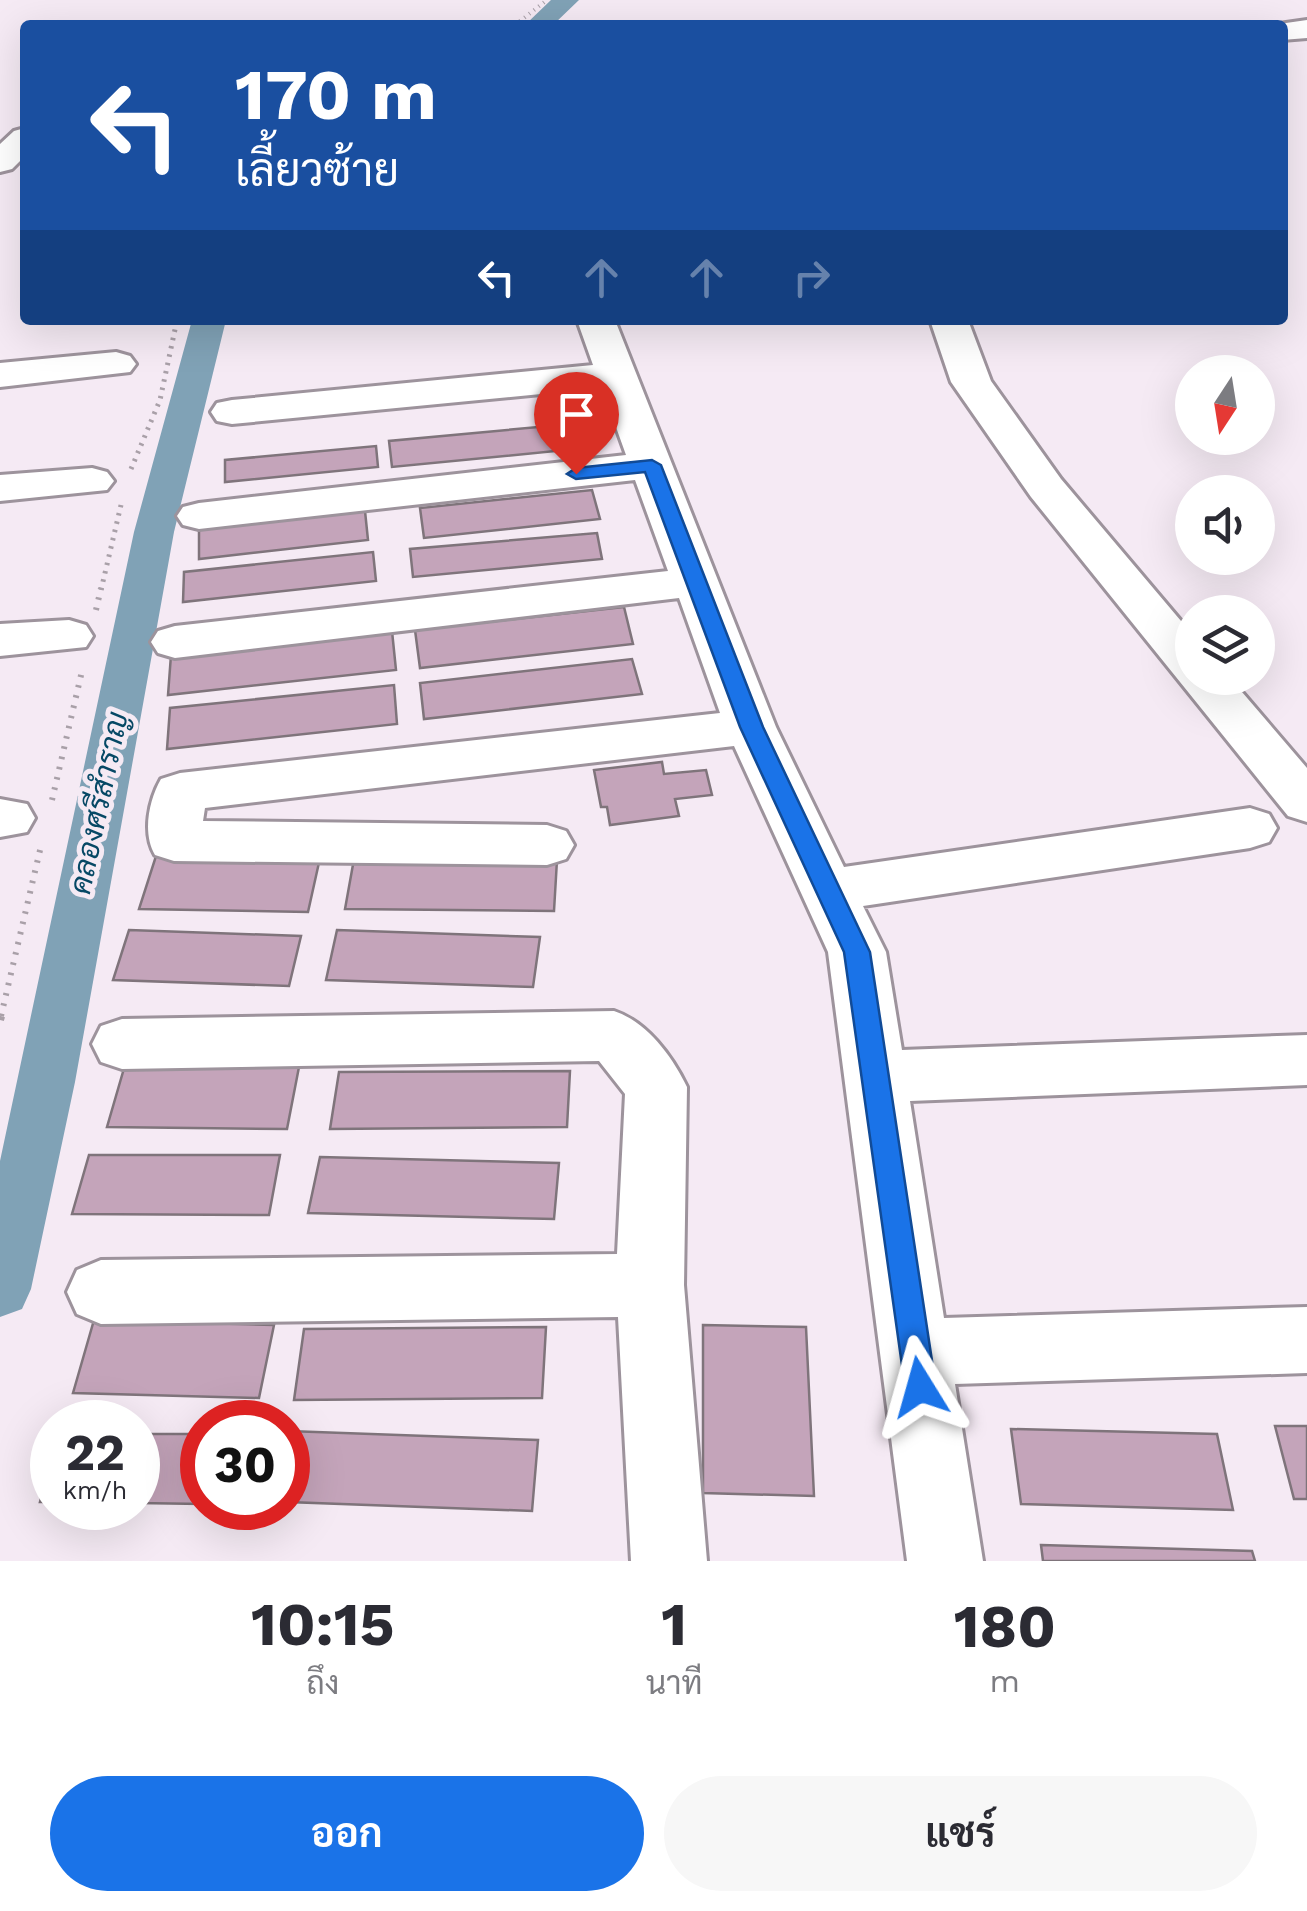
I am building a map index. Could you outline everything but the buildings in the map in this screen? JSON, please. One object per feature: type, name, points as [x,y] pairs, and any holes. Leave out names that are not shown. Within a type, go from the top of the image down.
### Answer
[{"type":"street","points":[[1,169],[20,144]]},
{"type":"street","points":[[598,325],[752,727],[857,952],[945,1561]]},
{"type":"street","points":[[950,325],[971,382],[1035,473],[1175,644]]},
{"type":"street","points":[[0,376],[116,364]]},
{"type":"street","points":[[232,412],[617,376]]},
{"type":"street","points":[[199,516],[652,465]]},
{"type":"street","points":[[0,488],[92,481]]},
{"type":"street","points":[[176,642],[696,582]]},
{"type":"street","points":[[0,640],[69,636]]},
{"type":"street","points":[[1217,695],[1307,803]]},
{"type":"street","points":[[546,846],[174,841],[180,792],[752,727]]},
{"type":"street","points":[[828,890],[1250,828]]},
{"type":"street","points":[[122,1044],[614,1036],[656,1086],[650,1285],[670,1561]]},
{"type":"street","points":[[875,1077],[1307,1060]]},
{"type":"street","points":[[101,1292],[650,1285]]},
{"type":"street","points":[[916,1352],[1307,1340]]},
{"type":"path","points":[[521,20],[547,0]]},
{"type":"waterway","name":"คลองศรีสำราญ","points":[[544,20],[566,0]]},
{"type":"waterway","name":"คลองศรีสำราญ","points":[[0,1289],[47,1082],[154,532],[208,325]]},
{"type":"route","points":[[576,474],[652,465],[752,727],[857,952],[920,1387]]}]
